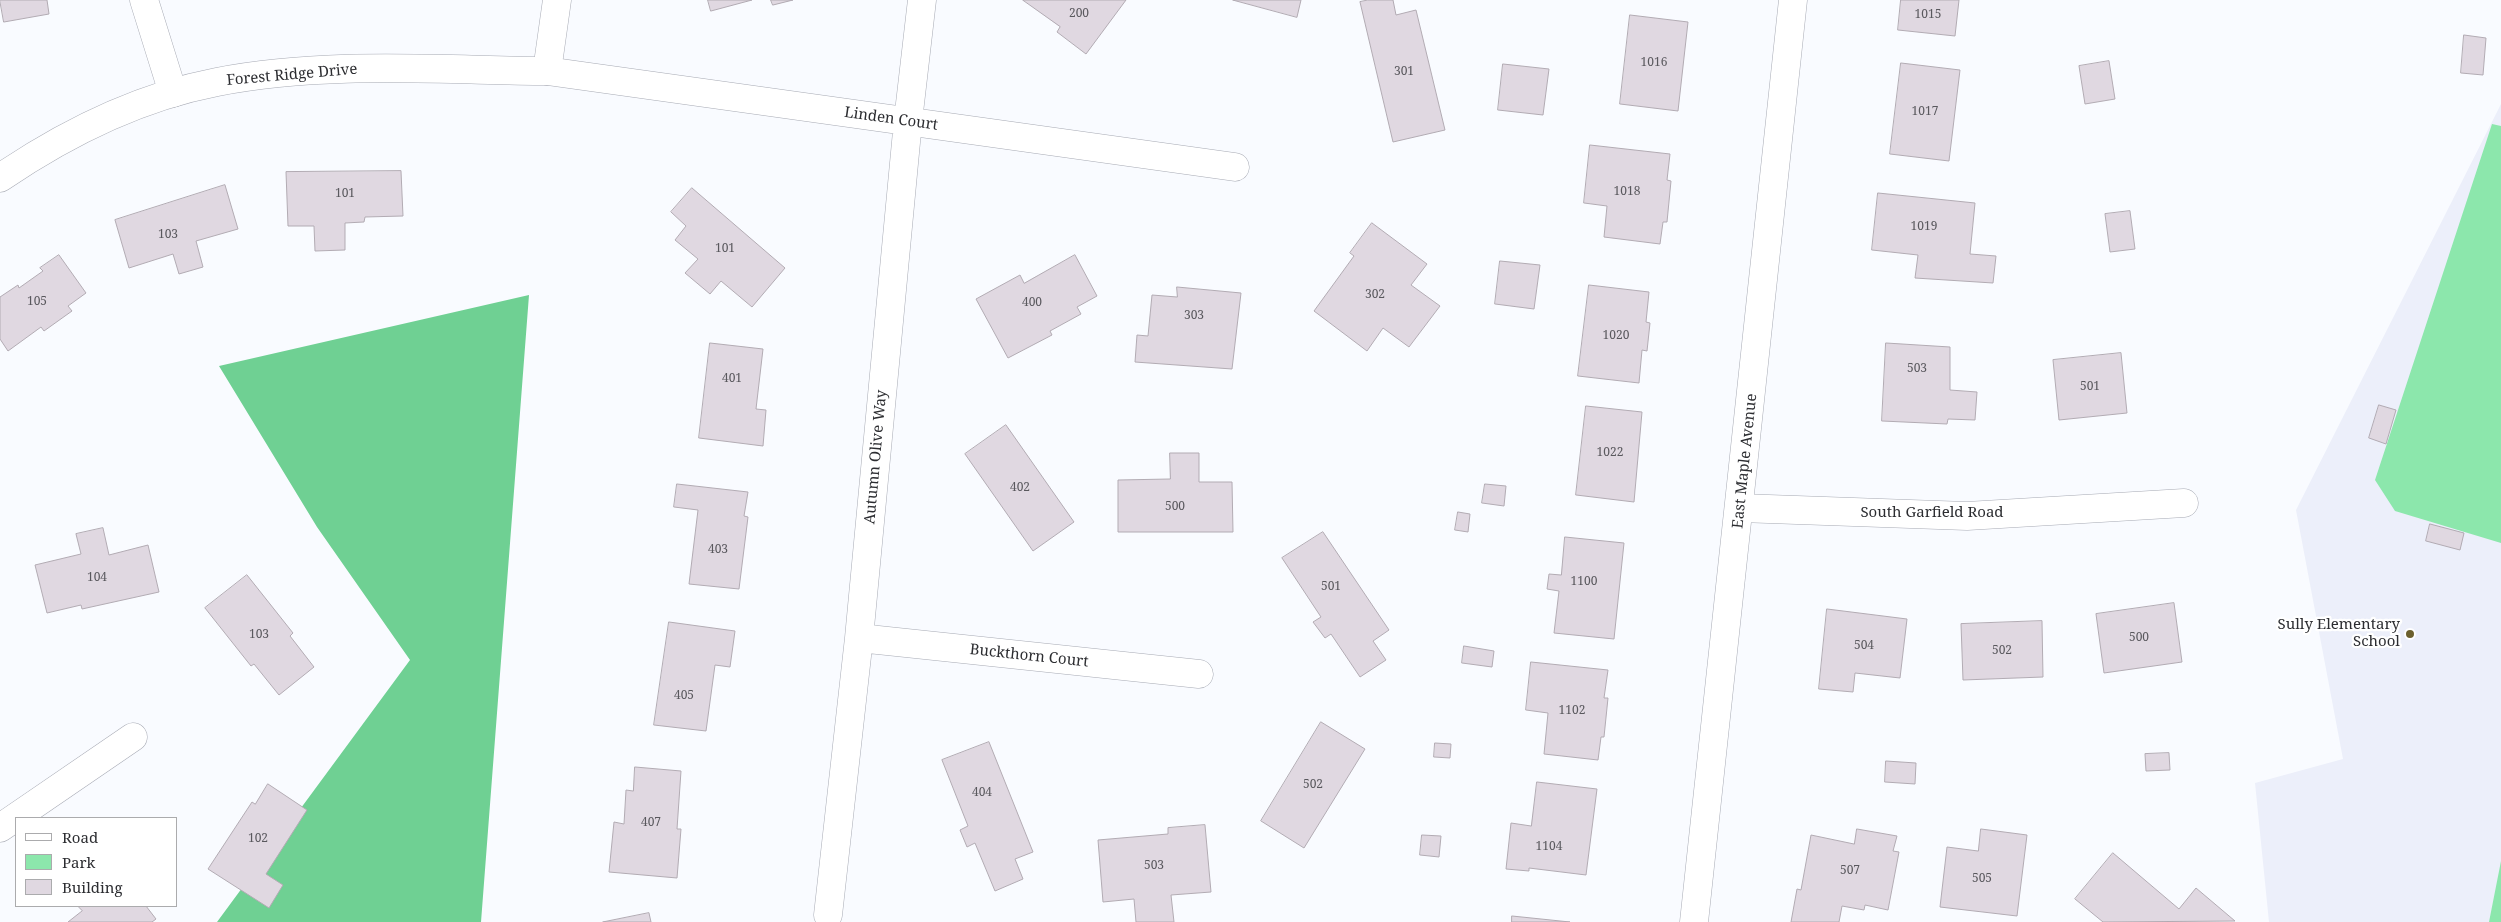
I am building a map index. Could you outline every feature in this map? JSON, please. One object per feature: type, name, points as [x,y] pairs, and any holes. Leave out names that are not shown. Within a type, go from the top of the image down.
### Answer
[{"type":"street","points":[[144,0],[172,93]]},
{"type":"street","points":[[547,71],[557,0]]},
{"type":"street","name":"Autumn Olive Way","points":[[828,915],[859,638],[908,121],[922,0]]},
{"type":"street","name":"East Maple Avenue","points":[[1694,922],[1740,508],[1758,319],[1793,0]]},
{"type":"street","name":"Forest Ridge Drive","points":[[0,178],[34,154],[100,120],[172,93],[216,82],[261,75],[348,69],[547,71]]},
{"type":"street","name":"Linden Court","points":[[547,71],[1235,166]]},
{"type":"street","name":"South Garfield Road","points":[[1740,508],[1967,516],[2184,502]]},
{"type":"street","name":"Buckthorn Court","points":[[859,638],[1199,674]]},
{"type":"street","points":[[16,817],[132,737]]},
{"type":"street","points":[[0,828],[15,818]]},
{"type":"shaded area","name":"Sully Elementary School","points":[[2501,104],[2501,922],[2269,922],[2255,783],[2343,759],[2296,510]]},
{"type":"green space","points":[[2492,124],[2501,126],[2501,543],[2395,511],[2375,480]]},
{"type":"green space","points":[[529,295],[481,922],[217,922],[410,660],[317,527],[219,366]]},
{"type":"green space","points":[[2501,861],[2501,922],[2489,922]]},
{"type":"building","points":[[0,0],[47,0],[49,14],[4,22]]},
{"type":"building","points":[[708,0],[752,0],[711,11]]},
{"type":"building","points":[[771,0],[793,0],[773,5]]},
{"type":"building","points":[[1023,0],[1126,0],[1086,54],[1057,32],[1060,27]]},
{"type":"building","points":[[1233,0],[1301,0],[1297,17]]},
{"type":"building","points":[[1368,0],[1393,0],[1396,15],[1416,10],[1445,130],[1393,142],[1360,2]]},
{"type":"building","points":[[1901,0],[1959,0],[1955,36],[1898,30]]},
{"type":"building","points":[[1630,15],[1688,22],[1678,111],[1620,104]]},
{"type":"building","points":[[2464,35],[2486,38],[2483,75],[2461,73]]},
{"type":"building","points":[[2109,61],[2115,99],[2085,104],[2079,66]]},
{"type":"building","points":[[1901,63],[1960,70],[1949,161],[1890,154]]},
{"type":"building","points":[[1503,64],[1549,69],[1543,115],[1498,110]]},
{"type":"building","points":[[1590,145],[1670,154],[1667,180],[1671,181],[1667,222],[1663,222],[1660,244],[1604,237],[1607,206],[1584,203]]},
{"type":"building","points":[[401,171],[403,216],[365,217],[364,222],[345,223],[345,250],[315,251],[314,226],[288,226],[286,172]]},
{"type":"building","points":[[225,185],[238,229],[196,241],[203,267],[179,274],[173,254],[129,268],[115,220]]},
{"type":"building","points":[[692,188],[785,268],[752,307],[721,281],[710,294],[685,273],[698,259],[675,240],[686,226],[671,212]]},
{"type":"building","points":[[1878,193],[1975,203],[1970,254],[1996,256],[1993,283],[1915,278],[1918,255],[1872,250]]},
{"type":"building","points":[[2130,211],[2135,249],[2110,252],[2105,214]]},
{"type":"building","points":[[1372,223],[1427,264],[1411,285],[1440,306],[1409,347],[1383,328],[1367,351],[1314,311],[1354,256],[1350,253]]},
{"type":"building","points":[[59,255],[86,293],[68,306],[72,311],[44,331],[41,327],[8,351],[0,339],[0,297],[18,285],[19,288],[43,271],[40,268]]},
{"type":"building","points":[[1075,255],[1097,296],[1077,307],[1081,314],[1050,331],[1052,335],[1008,358],[976,299],[1020,275],[1024,283]]},
{"type":"building","points":[[1500,261],[1540,265],[1534,309],[1495,304]]},
{"type":"building","points":[[1589,285],[1649,292],[1646,322],[1650,323],[1647,351],[1642,350],[1639,383],[1578,376]]},
{"type":"building","points":[[1177,287],[1241,293],[1232,369],[1135,362],[1137,335],[1148,336],[1152,295],[1177,297]]},
{"type":"building","points":[[710,343],[763,349],[756,409],[766,410],[763,446],[699,438]]},
{"type":"building","points":[[1886,343],[1950,347],[1950,390],[1977,392],[1975,420],[1948,419],[1947,424],[1882,421]]},
{"type":"building","points":[[2121,353],[2127,413],[2059,420],[2053,360]]},
{"type":"building","points":[[2379,405],[2396,410],[2386,444],[2369,438]]},
{"type":"building","points":[[1586,406],[1642,412],[1634,502],[1576,495]]},
{"type":"building","points":[[1006,425],[1074,522],[1033,551],[965,454]]},
{"type":"building","points":[[1170,453],[1199,453],[1199,482],[1232,482],[1233,532],[1118,532],[1118,480],[1170,479]]},
{"type":"building","points":[[677,484],[748,492],[744,516],[748,517],[739,589],[689,584],[698,510],[674,507]]},
{"type":"building","points":[[1485,484],[1506,486],[1504,506],[1482,503]]},
{"type":"building","points":[[1458,512],[1470,514],[1468,532],[1455,530]]},
{"type":"building","points":[[2430,524],[2464,533],[2460,550],[2426,541]]},
{"type":"building","points":[[103,528],[109,555],[148,545],[159,592],[82,609],[81,605],[47,613],[35,565],[81,554],[76,534]]},
{"type":"building","points":[[1323,532],[1389,630],[1373,641],[1386,660],[1360,677],[1331,634],[1325,638],[1313,622],[1321,617],[1282,558]]},
{"type":"building","points":[[1565,537],[1624,543],[1614,639],[1554,633],[1559,591],[1547,589],[1549,574],[1561,575]]},
{"type":"building","points":[[247,575],[293,633],[290,636],[314,667],[279,695],[254,664],[251,666],[205,608]]},
{"type":"building","points":[[2174,603],[2182,662],[2104,673],[2096,614]]},
{"type":"building","points":[[1827,609],[1907,619],[1900,678],[1855,673],[1853,692],[1819,689]]},
{"type":"building","points":[[2042,621],[2043,677],[1963,680],[1961,624]]},
{"type":"building","points":[[669,622],[735,631],[730,667],[715,665],[706,731],[654,725]]},
{"type":"building","points":[[1464,646],[1494,651],[1492,667],[1462,663]]},
{"type":"building","points":[[1531,662],[1608,670],[1604,698],[1608,698],[1604,737],[1601,737],[1598,760],[1544,754],[1548,713],[1526,710]]},
{"type":"building","points":[[1321,722],[1365,749],[1304,848],[1261,821]]},
{"type":"building","points":[[989,742],[1033,852],[1015,859],[1023,879],[995,891],[975,843],[967,847],[960,830],[968,826],[942,760]]},
{"type":"building","points":[[1435,743],[1451,744],[1450,758],[1434,757]]},
{"type":"building","points":[[2169,753],[2170,770],[2146,771],[2145,754]]},
{"type":"building","points":[[1886,761],[1916,763],[1915,784],[1885,782]]},
{"type":"building","points":[[635,767],[681,771],[677,829],[681,829],[677,878],[609,872],[614,822],[624,824],[626,790],[633,791]]},
{"type":"building","points":[[1537,782],[1597,789],[1586,875],[1529,868],[1529,871],[1506,869],[1511,823],[1531,826]]},
{"type":"building","points":[[268,784],[307,810],[266,874],[283,885],[269,908],[208,869],[252,802],[255,804]]},
{"type":"building","points":[[1205,825],[1211,892],[1171,895],[1174,922],[1136,922],[1134,899],[1103,902],[1098,840],[1168,834],[1168,828]]},
{"type":"building","points":[[1857,829],[1897,836],[1893,851],[1899,852],[1888,910],[1865,905],[1864,910],[1842,906],[1839,922],[1791,922],[1797,889],[1801,890],[1811,835],[1854,844]]},
{"type":"building","points":[[1981,829],[2027,835],[2017,916],[1940,907],[1947,847],[1978,851]]},
{"type":"building","points":[[1422,835],[1441,836],[1439,857],[1420,855]]},
{"type":"building","points":[[2113,853],[2179,909],[2196,888],[2235,921],[2103,922],[2075,899]]},
{"type":"building","points":[[79,907],[147,907],[156,919],[152,922],[68,922],[82,911]]},
{"type":"building","points":[[649,913],[651,922],[603,922]]},
{"type":"building","points":[[1512,916],[1570,922],[1512,922]]},
{"type":"place","name":"Sully Elementary School","points":[[2410,634]]}]
